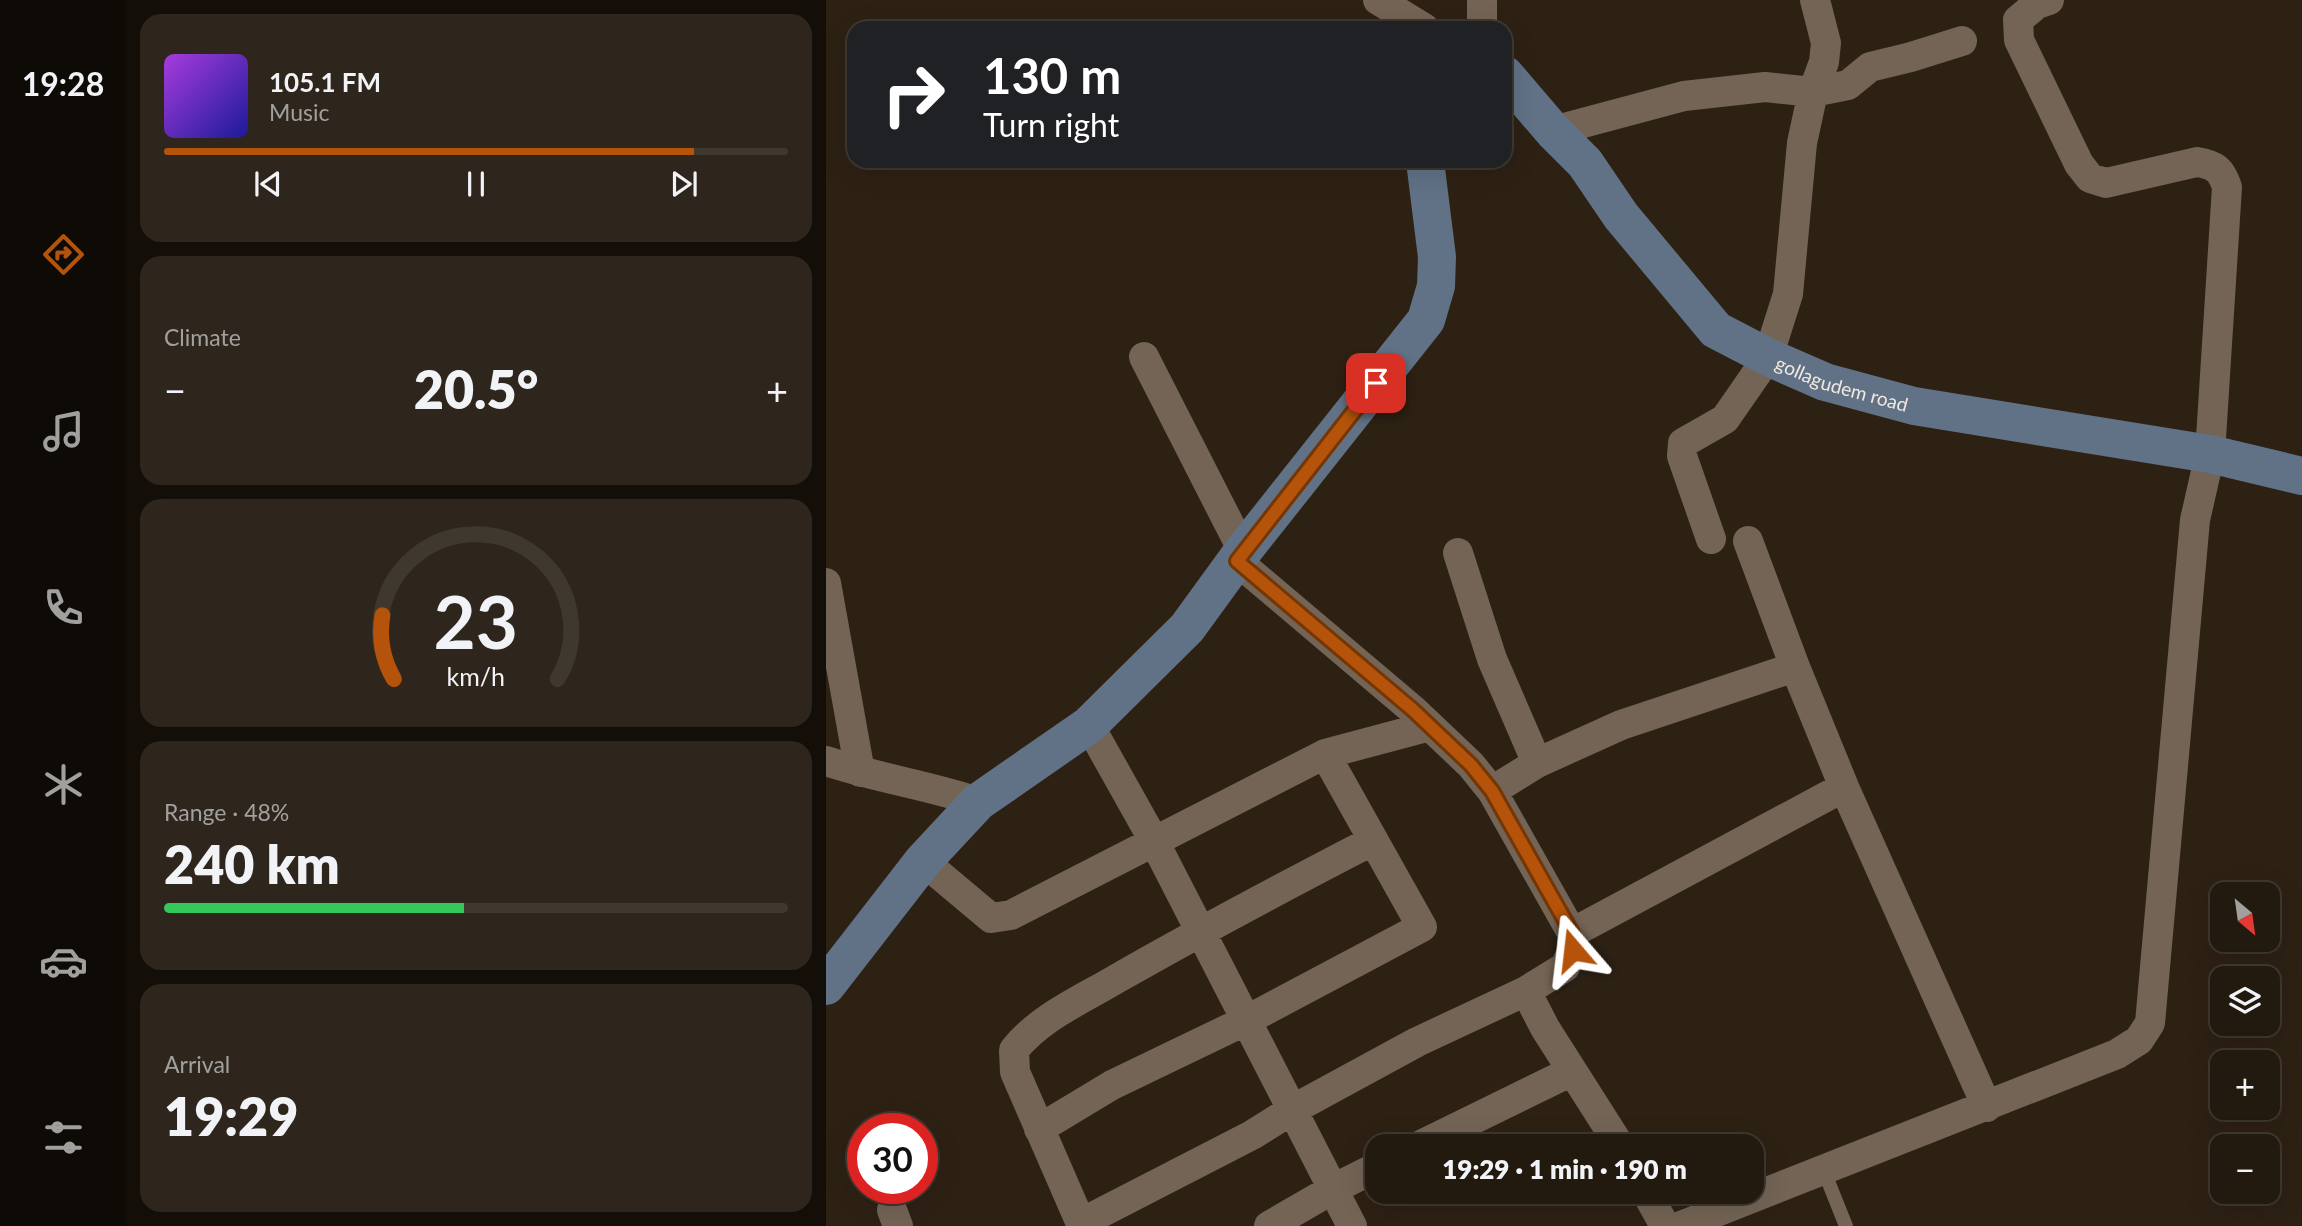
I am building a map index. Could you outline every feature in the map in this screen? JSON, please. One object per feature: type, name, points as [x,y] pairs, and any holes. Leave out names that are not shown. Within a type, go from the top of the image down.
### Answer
[{"type":"street","points":[[1378,0],[1412,21]]},
{"type":"street","points":[[1482,0],[1482,21]]},
{"type":"street","points":[[1711,539],[1682,456],[1683,443],[1725,419],[1768,357],[1788,294],[1802,143],[1813,92],[1824,62],[1826,43],[1815,0]]},
{"type":"street","points":[[1681,1226],[2117,1054],[2139,1041],[2150,1023],[2195,520],[2210,454],[2227,187],[2222,172],[2212,164],[2197,162],[2106,183],[2090,178],[2079,163],[2019,40],[2018,20],[2037,4],[2049,0]]},
{"type":"street","points":[[1553,131],[1684,96],[1765,87],[1813,92],[1848,85],[1870,66],[1962,41]]},
{"type":"street","name":"gollagudem road","points":[[1512,83],[1585,163],[1621,216],[1716,330],[1768,357],[1825,382],[1914,405],[2210,454],[2302,476]]},
{"type":"street","points":[[826,986],[923,861],[978,802],[1089,725],[1187,628],[1240,556],[1426,320],[1436,286],[1437,257],[1426,168]]},
{"type":"street","points":[[1144,357],[1240,556],[1471,765],[1492,791],[1572,933],[1573,950],[1565,967],[1525,990],[1417,1042],[1292,1110],[1252,1135],[1082,1224],[1015,1072],[1014,1050],[1023,1039],[1055,1014],[1199,931],[1372,841]]},
{"type":"street","points":[[1748,541],[1844,787],[1987,1107]]},
{"type":"street","points":[[1458,552],[1492,659],[1537,763]]},
{"type":"street","points":[[826,583],[860,772]]},
{"type":"street","points":[[1492,791],[1537,763],[1621,724],[1796,667]]},
{"type":"street","points":[[1089,725],[1154,841],[1352,1226]]},
{"type":"street","points":[[923,861],[981,912],[990,918],[998,919],[1011,915],[1325,754],[1430,726]]},
{"type":"street","points":[[1039,1129],[1112,1085],[1247,1020],[1422,927],[1325,754]]},
{"type":"street","points":[[826,761],[860,772],[944,790],[978,802]]},
{"type":"street","points":[[1572,933],[1844,787]]},
{"type":"street","points":[[1525,990],[1545,1028],[1612,1134]]},
{"type":"street","points":[[1443,1134],[1572,1071]]},
{"type":"street","points":[[1269,1226],[1365,1173]]},
{"type":"street","points":[[1653,1204],[1665,1226]]},
{"type":"lane","points":[[1824,1171],[1846,1226]]},
{"type":"route","points":[[1376,383],[1237,561],[1413,710],[1471,765],[1492,791],[1572,933],[1573,950]]}]
